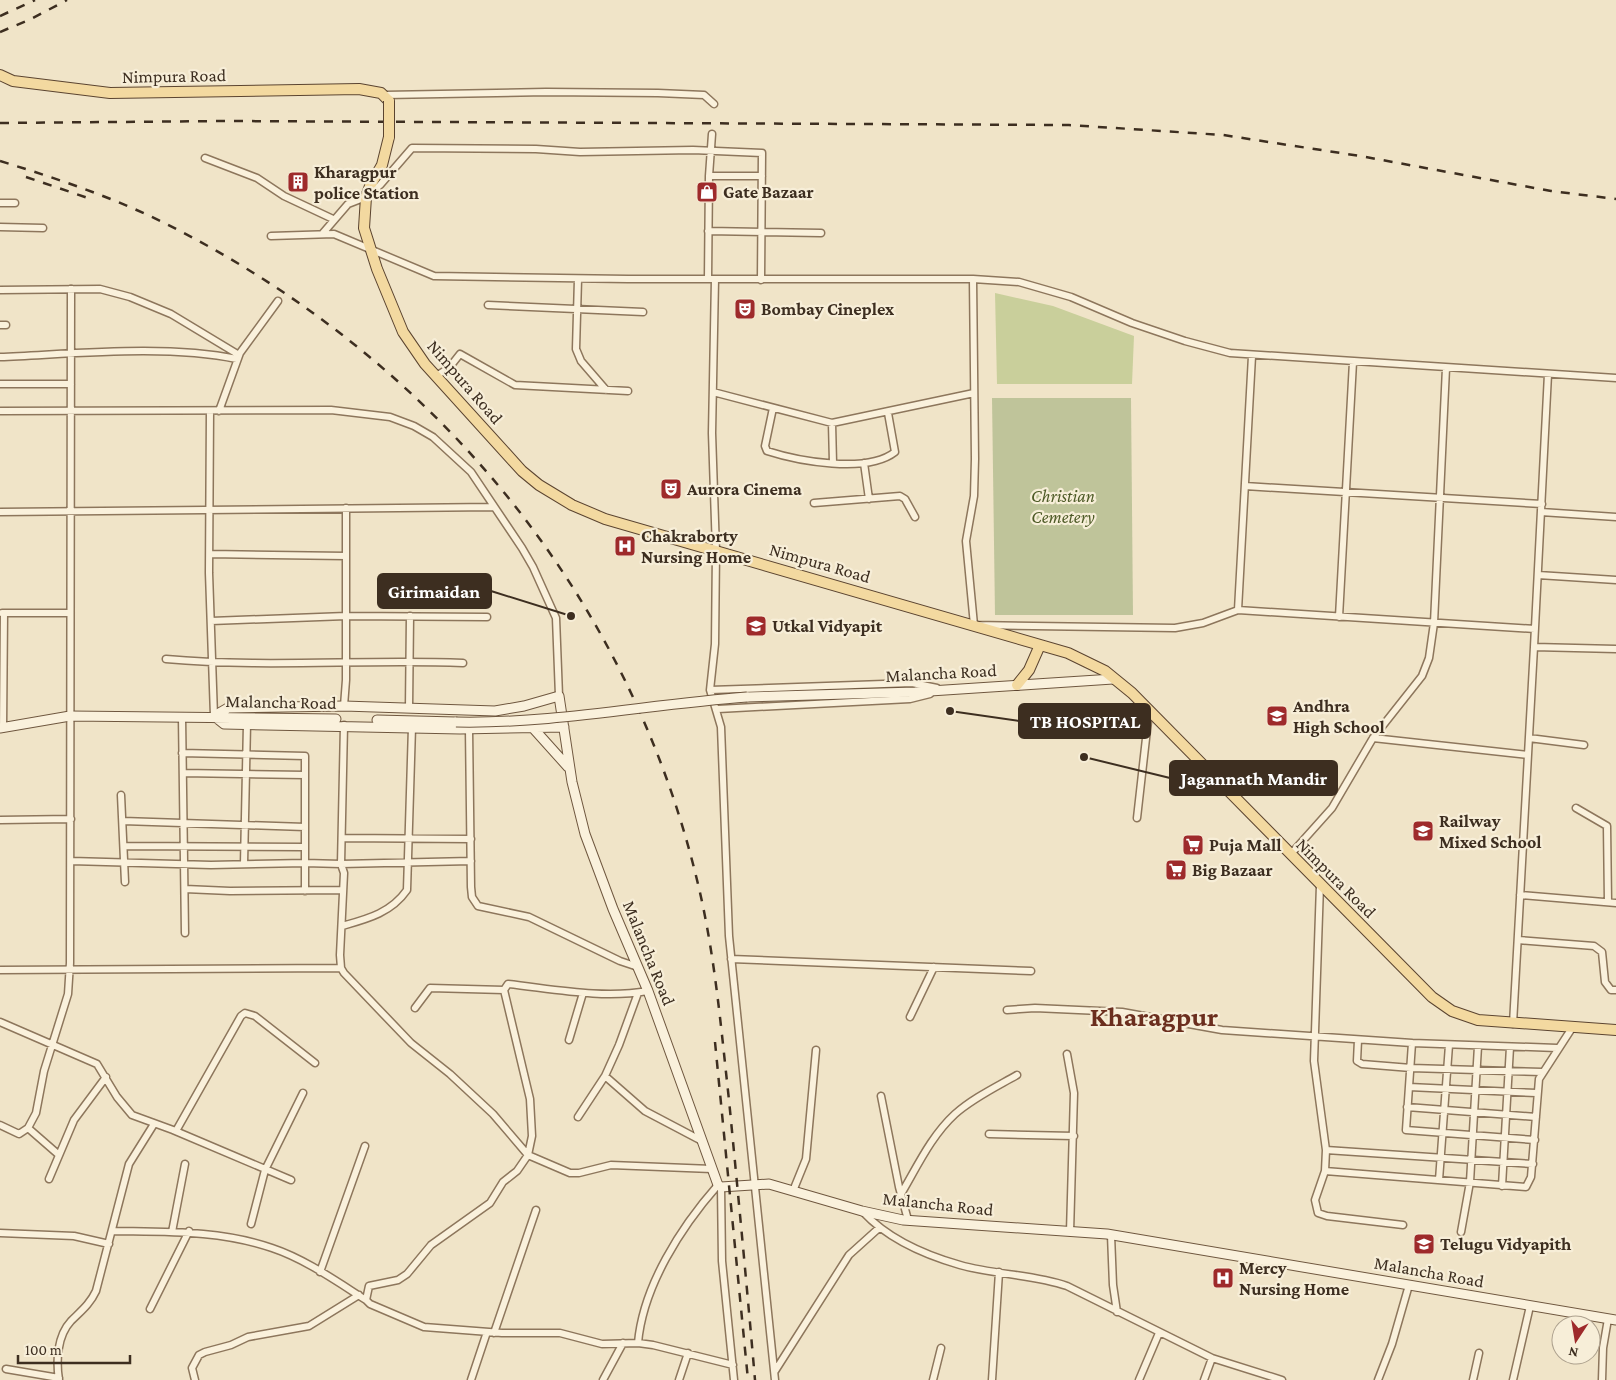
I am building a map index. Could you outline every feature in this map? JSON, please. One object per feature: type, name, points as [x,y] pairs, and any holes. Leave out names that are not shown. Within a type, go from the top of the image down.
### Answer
[{"type":"main road","name":"Nimpura Road","points":[[0,75],[13,81],[110,93],[359,89],[387,98],[389,137],[382,165],[366,197],[364,228],[370,249],[403,332],[436,376],[500,448],[539,485],[572,505],[605,519],[974,625],[1087,661],[1132,693],[1432,997],[1452,1011],[1465,1016],[1513,1024],[1616,1030]]},
{"type":"main road","points":[[1017,685],[1029,670],[1040,645]]},
{"type":"street","points":[[387,98],[546,92],[658,93],[704,95],[714,104]]},
{"type":"street","points":[[712,134],[708,230],[712,279],[716,644],[710,690],[718,709],[721,727],[731,959],[775,1380]]},
{"type":"street","points":[[323,233],[348,204],[366,197],[393,172],[412,148],[536,149],[580,152],[710,151],[762,153],[761,280]]},
{"type":"street","points":[[205,158],[257,178],[284,196],[334,219]]},
{"type":"street","points":[[709,176],[762,176]]},
{"type":"street","points":[[0,203],[15,203]]},
{"type":"street","points":[[0,227],[43,228]]},
{"type":"street","points":[[708,230],[821,233]]},
{"type":"street","points":[[271,236],[323,233],[339,236],[434,276],[578,279],[973,279],[1018,282],[1071,297],[1132,323],[1230,353],[1252,356],[1616,378]]},
{"type":"street","points":[[578,279],[578,356],[606,390]]},
{"type":"street","points":[[973,279],[974,496],[966,541],[974,625],[1175,628],[1203,624],[1238,610],[1535,629]]},
{"type":"street","points":[[0,1125],[15,1133],[24,1132],[36,1113],[44,1071],[68,994],[71,861],[71,289]]},
{"type":"street","points":[[0,290],[100,289],[142,301],[171,314],[238,357]]},
{"type":"street","points":[[219,411],[238,357],[278,301]]},
{"type":"street","points":[[488,305],[643,312]]},
{"type":"street","points":[[0,357],[153,352],[238,357]]},
{"type":"street","points":[[436,376],[448,368],[460,354],[515,385],[628,391]]},
{"type":"street","points":[[1238,610],[1252,356]]},
{"type":"street","points":[[1339,617],[1354,362]]},
{"type":"street","points":[[1290,855],[1337,802],[1373,738],[1422,676],[1429,658],[1434,623],[1446,368]]},
{"type":"street","points":[[1513,1024],[1548,374]]},
{"type":"street","points":[[0,384],[71,384]]},
{"type":"street","points":[[713,392],[832,423],[888,413],[974,393]]},
{"type":"street","points":[[773,408],[765,449],[797,460],[833,463],[864,463],[895,452],[888,413]]},
{"type":"street","points":[[0,411],[331,410],[390,416],[433,436],[471,472],[522,548],[548,596],[556,618],[559,696],[524,706],[495,711],[344,706],[228,708],[214,716]]},
{"type":"street","points":[[210,411],[210,554],[214,716],[224,724],[469,729],[564,727]]},
{"type":"street","points":[[832,423],[833,463]]},
{"type":"street","points":[[864,463],[869,499]]},
{"type":"street","points":[[1245,486],[1542,504]]},
{"type":"street","points":[[814,503],[900,496],[905,499],[915,517]]},
{"type":"street","points":[[0,512],[494,507]]},
{"type":"street","points":[[344,706],[346,662],[346,508]]},
{"type":"street","points":[[1541,512],[1616,517]]},
{"type":"street","points":[[210,554],[346,556]]},
{"type":"street","points":[[1538,575],[1616,580]]},
{"type":"street","points":[[2,728],[2,614],[70,613]]},
{"type":"street","points":[[211,621],[346,616],[487,617]]},
{"type":"street","points":[[409,708],[410,616]]},
{"type":"street","points":[[1534,647],[1616,649]]},
{"type":"street","points":[[166,659],[212,663],[410,661],[463,663]]},
{"type":"street","name":"Malancha Road","points":[[2,728],[70,716],[214,716],[524,722],[747,697],[946,690],[1113,679]]},
{"type":"street","points":[[710,690],[912,683],[946,690]]},
{"type":"street","points":[[718,709],[910,699],[946,690]]},
{"type":"street","name":"Malancha Road","points":[[559,696],[570,769],[585,834],[613,909],[648,992],[719,1186],[754,1183],[769,1184],[862,1211],[908,1220],[1111,1235],[1612,1320]]},
{"type":"street","points":[[1137,818],[1149,712]]},
{"type":"street","points":[[182,717],[185,933]]},
{"type":"street","points":[[244,864],[247,724]]},
{"type":"street","points":[[344,725],[341,864],[344,866],[342,968],[411,1042],[450,1074],[493,1114],[528,1155],[570,1172],[579,1173],[610,1165],[712,1169]]},
{"type":"street","points":[[342,926],[372,917],[388,909],[401,897],[408,882],[412,727]]},
{"type":"street","points":[[533,728],[570,769]]},
{"type":"street","points":[[469,729],[472,897],[478,906],[529,917],[620,961],[638,967]]},
{"type":"street","points":[[1373,738],[1528,755]]},
{"type":"street","points":[[1529,738],[1584,745]]},
{"type":"street","points":[[182,753],[305,756],[305,891]]},
{"type":"street","points":[[183,774],[305,775]]},
{"type":"street","points":[[121,795],[125,882]]},
{"type":"street","points":[[1576,808],[1607,826],[1608,902]]},
{"type":"street","points":[[0,820],[71,819]]},
{"type":"street","points":[[123,821],[305,827]]},
{"type":"street","points":[[1608,836],[1616,832]]},
{"type":"street","points":[[342,838],[471,839]]},
{"type":"street","points":[[124,846],[305,847]]},
{"type":"street","points":[[71,861],[184,864],[341,864],[471,861]]},
{"type":"street","points":[[1320,885],[1314,1060],[1326,1150],[1325,1171],[1315,1200],[1318,1213],[1327,1216],[1403,1225]]},
{"type":"street","points":[[185,889],[344,890]]},
{"type":"street","points":[[1520,895],[1616,903]]},
{"type":"street","points":[[1518,940],[1599,948],[1602,952],[1605,982],[1610,990],[1616,990]]},
{"type":"street","points":[[731,959],[1031,971]]},
{"type":"street","points":[[910,1017],[934,967]]},
{"type":"street","points":[[0,970],[342,968]]},
{"type":"street","points":[[366,1300],[369,1286],[398,1280],[407,1274],[431,1246],[490,1203],[503,1182],[517,1171],[528,1155],[532,1136],[530,1099],[504,990],[508,984],[583,993],[648,992]]},
{"type":"street","points":[[416,1008],[426,990],[436,986],[504,990]]},
{"type":"street","points":[[568,1040],[583,993]]},
{"type":"street","points":[[578,1117],[605,1076],[619,1045],[638,993]]},
{"type":"street","points":[[1007,1010],[1082,1009],[1135,1013],[1222,1030],[1449,1045],[1557,1048]]},
{"type":"street","points":[[176,1131],[241,1016],[245,1013],[255,1016],[315,1063]]},
{"type":"street","points":[[2,1025],[53,1043],[97,1064],[125,1109],[132,1115],[176,1131],[291,1180]]},
{"type":"street","points":[[1325,1171],[1526,1187],[1532,1177],[1536,1140],[1536,1093],[1542,1072],[1572,1028]]},
{"type":"street","points":[[1358,1040],[1359,1063],[1411,1068],[1542,1072]]},
{"type":"street","points":[[1412,1043],[1406,1130],[1473,1137],[1536,1140]]},
{"type":"street","points":[[1439,1180],[1449,1045]]},
{"type":"street","points":[[1461,1232],[1470,1182],[1478,1046]]},
{"type":"street","points":[[1502,1186],[1510,1048]]},
{"type":"street","points":[[793,1191],[806,1158],[816,1050]]},
{"type":"street","points":[[1067,1054],[1074,1093],[1070,1232]]},
{"type":"street","points":[[901,1194],[931,1143],[954,1115],[969,1103],[1017,1075]]},
{"type":"street","points":[[605,1076],[645,1111],[702,1141]]},
{"type":"street","points":[[49,1179],[74,1120],[106,1077]]},
{"type":"street","points":[[1409,1088],[1536,1093]]},
{"type":"street","points":[[251,1224],[265,1170],[303,1093]]},
{"type":"street","points":[[881,1096],[908,1220]]},
{"type":"street","points":[[1407,1107],[1536,1117]]},
{"type":"street","points":[[6,1369],[59,1379],[57,1355],[64,1333],[71,1321],[94,1297],[129,1164],[154,1124]]},
{"type":"street","points":[[28,1128],[59,1156]]},
{"type":"street","points":[[989,1134],[1074,1136]]},
{"type":"street","points":[[320,1272],[365,1146]]},
{"type":"street","points":[[1326,1150],[1533,1164]]},
{"type":"street","points":[[172,1232],[185,1164]]},
{"type":"street","points":[[638,1342],[641,1317],[647,1300],[681,1232],[694,1212],[719,1186]]},
{"type":"street","points":[[719,1186],[722,1261],[734,1380]]},
{"type":"street","points":[[471,1380],[536,1210]]},
{"type":"street","points":[[862,1211],[879,1228],[893,1238],[960,1265],[1058,1283],[1212,1358],[1282,1380]]},
{"type":"street","points":[[774,1372],[849,1254],[879,1228]]},
{"type":"street","points":[[112,1231],[189,1231],[208,1233],[271,1248],[320,1272],[359,1295],[370,1304],[424,1327],[490,1332],[560,1333],[602,1344],[638,1342],[733,1365]]},
{"type":"street","points":[[150,1309],[189,1231]]},
{"type":"street","points":[[0,1233],[74,1236],[109,1244]]},
{"type":"street","points":[[1111,1235],[1113,1285],[1117,1312]]},
{"type":"street","points":[[992,1380],[999,1272]]},
{"type":"street","points":[[1378,1380],[1392,1344],[1409,1286]]},
{"type":"street","points":[[194,1380],[192,1368],[199,1355],[231,1345],[248,1337],[309,1326],[359,1295]]},
{"type":"street","points":[[1513,1380],[1530,1306]]},
{"type":"street","points":[[1602,1380],[1603,1348],[1612,1320]]},
{"type":"street","points":[[1139,1380],[1159,1333]]},
{"type":"street","points":[[603,1380],[623,1343]]},
{"type":"street","points":[[933,1380],[941,1348]]},
{"type":"street","points":[[679,1380],[688,1353]]},
{"type":"street","points":[[1473,1380],[1479,1353]]},
{"type":"street","points":[[1204,1380],[1212,1358]]},
{"type":"green space","points":[[995,293],[1053,306],[1134,336],[1132,384],[997,384]]},
{"type":"green space","name":"Christian Cemetery","points":[[992,398],[1131,398],[1133,615],[995,615]]},
{"type":"railway","points":[[0,16],[35,0]]},
{"type":"railway","points":[[0,32],[31,19],[67,0]]},
{"type":"railway","points":[[0,123],[226,121],[1069,125],[1223,135],[1360,156],[1551,191],[1616,199]]},
{"type":"railway","points":[[0,161],[92,192],[138,210],[182,232],[275,287],[362,351],[441,422],[511,501],[573,588],[625,680],[667,779],[698,884],[709,938],[720,1019],[755,1380]]},
{"type":"railway","points":[[26,177],[88,198]]},
{"type":"railway","points":[[715,1042],[748,1380]]},
{"type":"place","name":"Kharagpur police Station","points":[[298,182]]},
{"type":"place","name":"Gate Bazaar","points":[[707,192]]},
{"type":"place","name":"Bombay Cineplex","points":[[745,309]]},
{"type":"place","name":"Aurora Cinema","points":[[671,489]]},
{"type":"place","name":"Chakraborty Nursing Home","points":[[625,546]]},
{"type":"place","name":"Girimaidan","points":[[571,616]]},
{"type":"place","name":"Utkal Vidyapit","points":[[756,626]]},
{"type":"place","name":"TB HOSPITAL","points":[[950,711]]},
{"type":"place","name":"Andhra High School","points":[[1277,716]]},
{"type":"place","name":"Jagannath Mandir","points":[[1084,757]]},
{"type":"place","name":"Railway Mixed School","points":[[1423,831]]},
{"type":"place","name":"Puja Mall","points":[[1193,845]]},
{"type":"place","name":"Big Bazaar","points":[[1176,870]]},
{"type":"place","name":"Telugu Vidyapith","points":[[1424,1244]]},
{"type":"place","name":"Mercy Nursing Home","points":[[1223,1278]]},
{"type":"district","name":"Kharagpur","points":[[1154,1016]]}]
